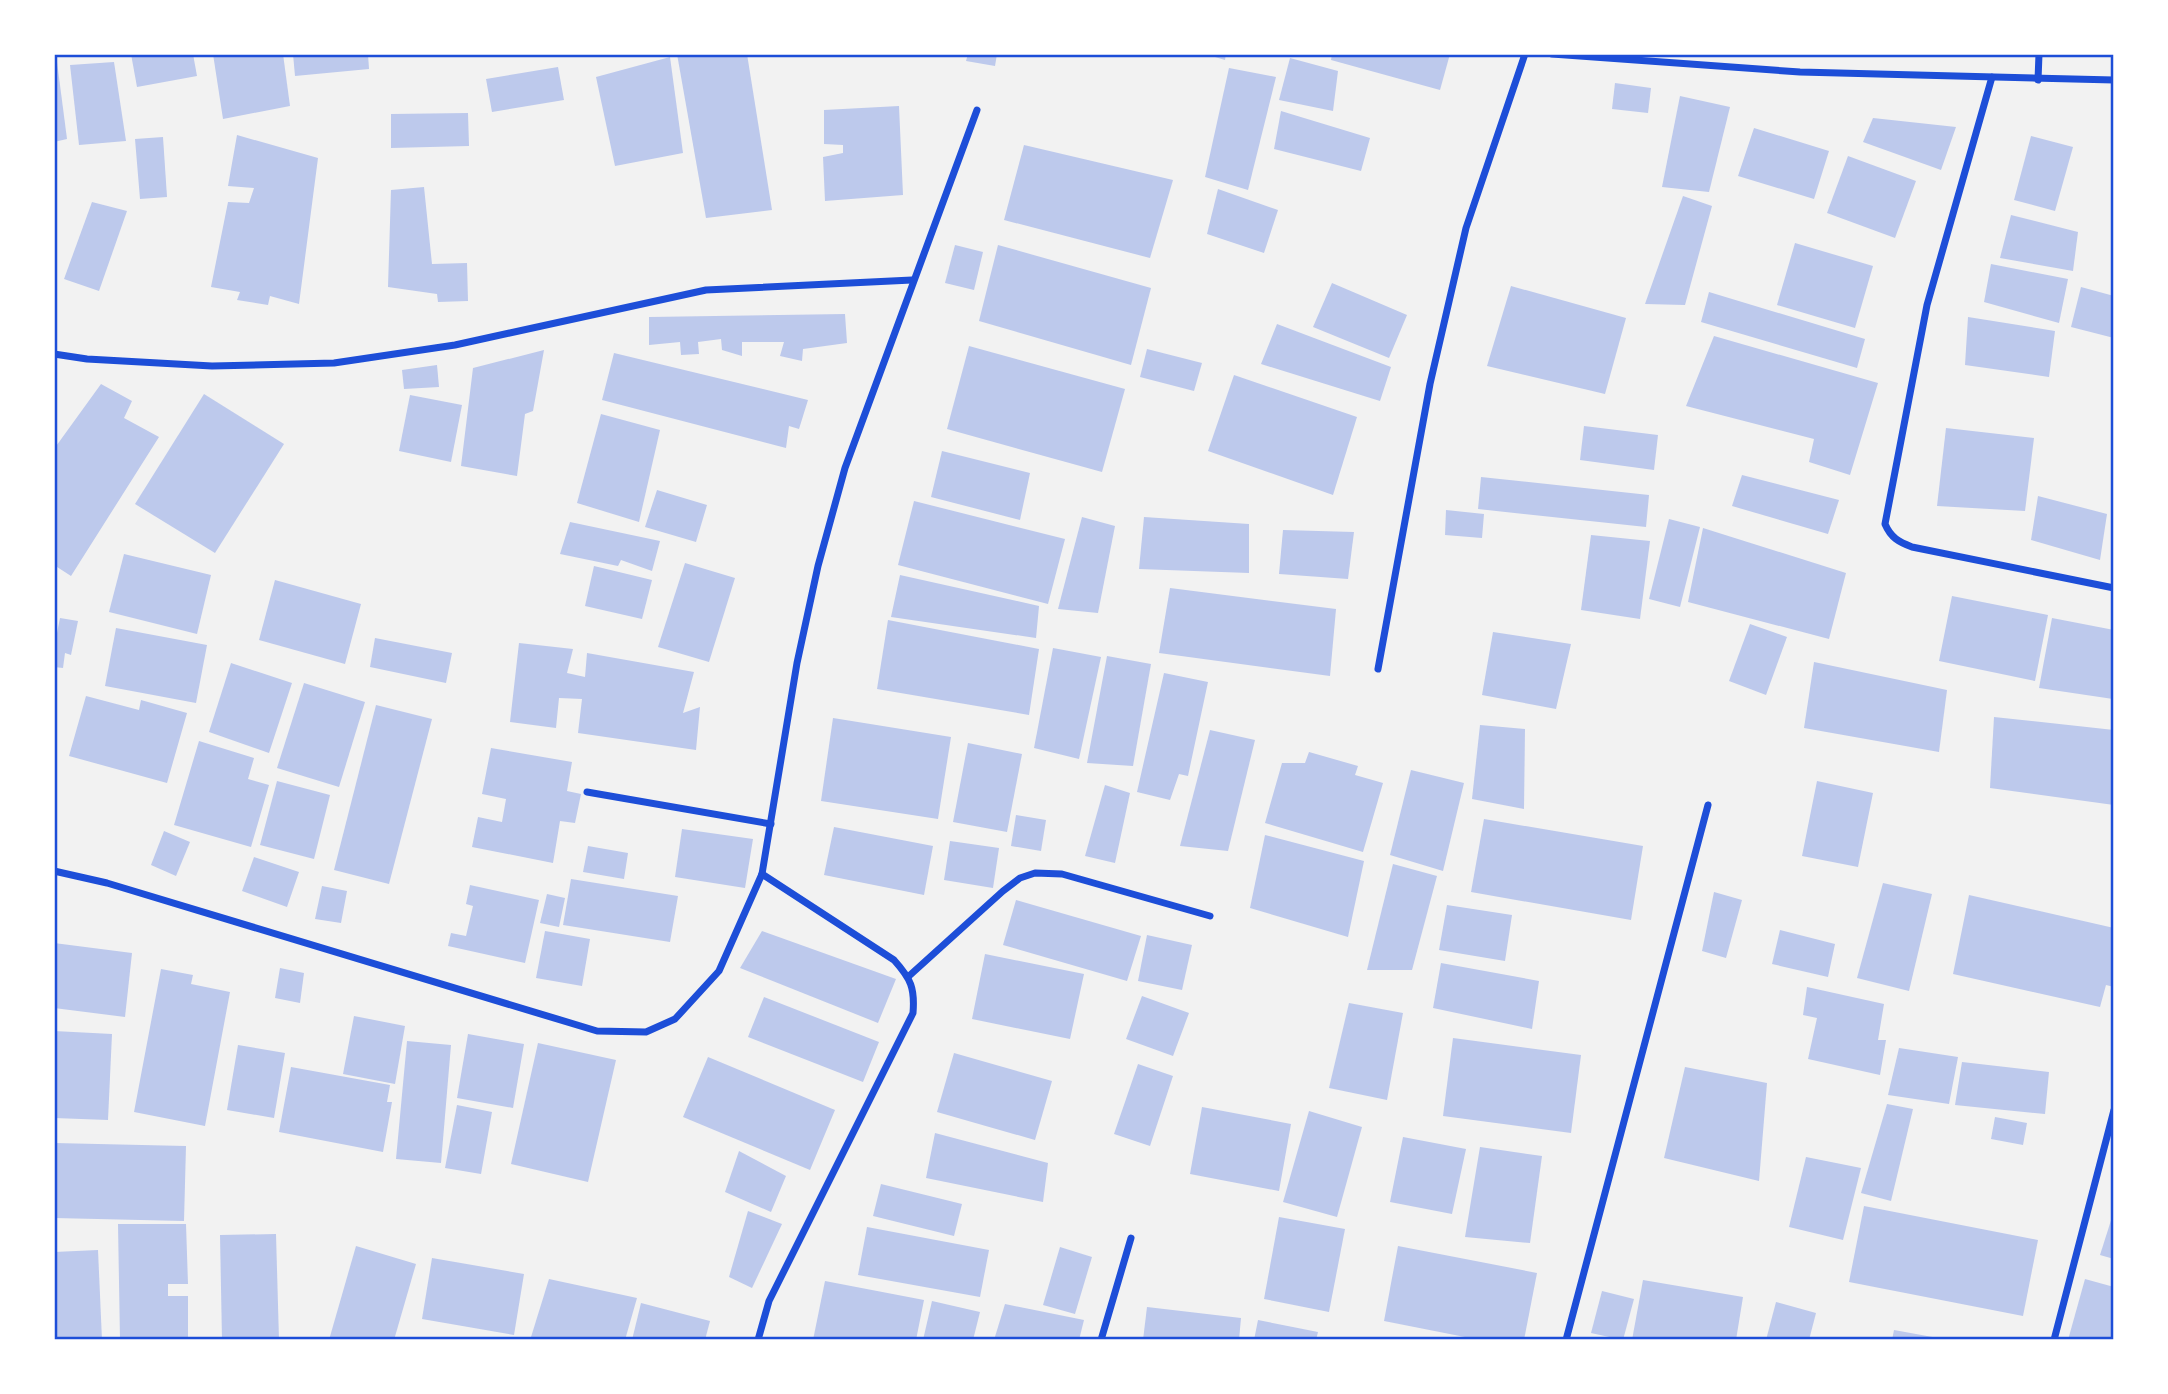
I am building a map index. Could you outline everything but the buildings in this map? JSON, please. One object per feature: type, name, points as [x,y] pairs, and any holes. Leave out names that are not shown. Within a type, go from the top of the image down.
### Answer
[{"type":"street","points":[[1378,669],[1430,384],[1466,228],[1525,54]]},
{"type":"street","points":[[1552,54],[1800,72],[2114,80]]},
{"type":"street","points":[[2038,80],[2039,54]]},
{"type":"street","points":[[1992,76],[1927,305],[1885,524],[1890,534],[1898,541],[1912,547],[2114,588]]},
{"type":"street","points":[[54,871],[120,887],[597,1031],[646,1032],[675,1019],[719,971],[762,874],[797,663],[818,566],[845,468],[912,280],[977,110]]},
{"type":"street","points":[[54,354],[87,359],[212,366],[334,363],[455,345],[706,290],[912,280]]},
{"type":"street","points":[[587,792],[771,824]]},
{"type":"street","points":[[1566,1340],[1708,805]]},
{"type":"street","points":[[909,976],[1003,891],[1020,878],[1035,873],[1062,874],[1210,916]]},
{"type":"street","points":[[758,1340],[769,1301],[913,1013],[914,996],[909,976],[894,960],[762,874]]},
{"type":"street","points":[[2054,1340],[2114,1110]]},
{"type":"street","points":[[1101,1340],[1130,1238]]}]
